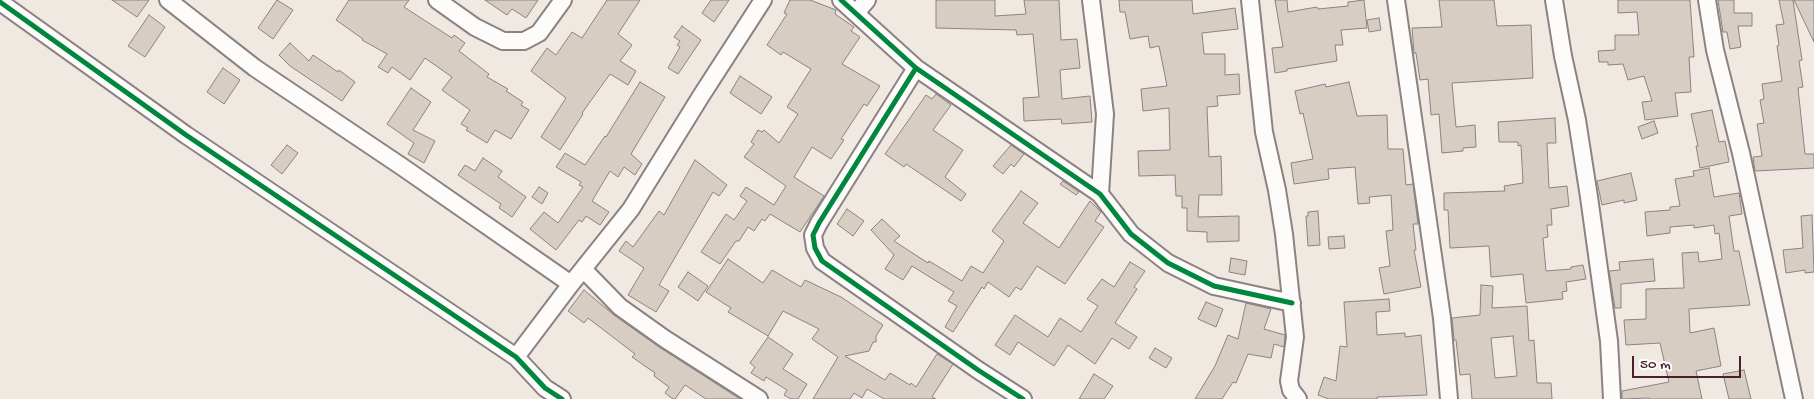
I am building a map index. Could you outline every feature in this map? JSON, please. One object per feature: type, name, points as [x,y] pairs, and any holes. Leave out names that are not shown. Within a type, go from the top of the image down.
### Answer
[{"type":"street","points":[[437,0],[475,27],[504,41],[524,41],[539,33],[563,0]]},
{"type":"street","points":[[516,357],[631,209],[763,0]]},
{"type":"street","points":[[841,0],[916,68],[1100,194],[1131,234],[1168,263],[1214,286],[1292,303]]},
{"type":"street","points":[[856,13],[867,0]]},
{"type":"street","points":[[1091,0],[1104,114],[1100,194]]},
{"type":"street","points":[[1250,0],[1264,132],[1277,190],[1292,303],[1295,337],[1289,381],[1290,390],[1298,399]]},
{"type":"street","points":[[1396,0],[1442,318],[1449,399]]},
{"type":"street","points":[[1554,0],[1590,197],[1608,341],[1612,399]]},
{"type":"street","points":[[1708,0],[1715,50],[1741,153],[1794,399]]},
{"type":"street","points":[[171,1],[255,68],[571,284]]},
{"type":"street","points":[[0,2],[186,135],[516,357],[545,388],[562,399]]},
{"type":"street","points":[[916,68],[819,223],[814,235],[815,248],[822,261],[978,370],[1023,399]]},
{"type":"street","points":[[583,269],[620,307],[665,339],[759,399]]},
{"type":"building","points":[[112,0],[149,0],[137,17]]},
{"type":"building","points":[[277,0],[293,10],[273,39],[258,28]]},
{"type":"building","points":[[349,0],[409,0],[404,7],[452,38],[454,35],[465,43],[459,51],[489,74],[487,77],[508,89],[506,91],[523,102],[521,105],[529,110],[511,139],[495,130],[487,143],[466,130],[468,128],[461,124],[470,110],[442,90],[452,77],[425,58],[410,80],[392,67],[388,73],[378,67],[387,54],[362,40],[336,20]]},
{"type":"building","points":[[485,0],[538,0],[526,18],[512,9],[507,15]]},
{"type":"building","points":[[607,0],[640,0],[618,34],[632,45],[620,61],[636,71],[628,85],[610,74],[582,113],[560,150],[541,137],[566,98],[531,71],[547,48],[556,55],[572,32],[582,38]]},
{"type":"building","points":[[711,0],[729,0],[714,22],[702,13]]},
{"type":"building","points":[[790,0],[810,0],[836,10],[835,14],[854,27],[851,31],[860,37],[842,64],[880,86],[867,106],[864,104],[841,139],[844,140],[831,159],[812,147],[794,177],[824,196],[800,232],[770,214],[765,221],[762,219],[754,231],[748,227],[720,264],[701,252],[726,214],[734,220],[747,201],[740,196],[746,187],[774,205],[786,186],[744,157],[754,144],[751,142],[758,130],[762,132],[764,130],[779,143],[798,114],[787,107],[811,69],[783,52],[781,55],[767,45],[787,14],[784,13]]},
{"type":"building","points":[[936,0],[995,0],[995,16],[1026,14],[1024,0],[1059,0],[1061,40],[1077,39],[1080,68],[1060,70],[1062,99],[1090,96],[1092,122],[1062,124],[1061,119],[1024,121],[1023,98],[1039,97],[1033,34],[1017,35],[1016,30],[936,28]]},
{"type":"building","points":[[1119,0],[1192,0],[1193,14],[1235,8],[1238,29],[1202,33],[1204,54],[1225,54],[1225,75],[1239,74],[1240,94],[1217,96],[1218,106],[1207,107],[1209,157],[1221,156],[1222,195],[1199,195],[1198,217],[1239,216],[1239,241],[1207,242],[1207,232],[1187,231],[1187,208],[1182,208],[1182,196],[1176,196],[1175,175],[1139,176],[1138,151],[1170,150],[1169,108],[1143,111],[1141,89],[1167,86],[1159,46],[1150,48],[1148,36],[1130,39],[1125,12],[1120,12]]},
{"type":"building","points":[[1275,0],[1287,0],[1288,12],[1317,7],[1318,9],[1348,6],[1348,2],[1364,0],[1367,28],[1341,30],[1343,45],[1335,45],[1337,61],[1287,69],[1287,71],[1275,73],[1272,48],[1283,47]]},
{"type":"building","points":[[1439,0],[1494,0],[1497,26],[1531,25],[1533,78],[1452,83],[1456,127],[1475,125],[1476,147],[1463,148],[1463,151],[1442,153],[1439,114],[1431,115],[1428,79],[1420,80],[1416,53],[1414,53],[1412,28],[1442,27]]},
{"type":"building","points":[[1618,0],[1690,0],[1694,57],[1689,57],[1691,92],[1675,93],[1678,116],[1645,120],[1642,102],[1652,101],[1644,76],[1628,80],[1623,64],[1608,65],[1608,62],[1599,62],[1598,51],[1615,50],[1615,35],[1639,35],[1637,12],[1618,13]]},
{"type":"building","points":[[1718,0],[1734,0],[1734,13],[1752,13],[1752,26],[1738,26],[1741,47],[1730,49],[1727,32],[1723,32]]},
{"type":"building","points":[[1779,0],[1793,0],[1802,60],[1799,61],[1803,87],[1798,88],[1805,154],[1814,154],[1814,168],[1755,171],[1753,157],[1762,156],[1757,124],[1764,123],[1760,100],[1764,99],[1762,84],[1782,81],[1776,25],[1784,24]]},
{"type":"building","points":[[1794,0],[1814,0],[1814,42]]},
{"type":"building","points":[[149,15],[165,27],[145,57],[128,46]]},
{"type":"building","points":[[1379,18],[1381,30],[1369,32],[1367,20]]},
{"type":"building","points":[[682,26],[701,40],[678,74],[668,68],[680,47],[677,45],[680,41],[674,37]]},
{"type":"building","points":[[290,43],[309,61],[313,55],[355,82],[342,101],[290,66],[279,55]]},
{"type":"building","points":[[223,68],[240,80],[224,104],[207,92]]},
{"type":"building","points":[[740,76],[772,97],[761,114],[730,93]]},
{"type":"building","points":[[640,82],[665,97],[631,154],[642,164],[635,175],[624,167],[618,177],[610,171],[592,201],[609,212],[600,225],[586,216],[582,222],[579,220],[556,250],[530,229],[544,212],[558,223],[583,187],[579,185],[581,182],[556,167],[565,153],[585,165],[606,137]]},
{"type":"building","points":[[1349,82],[1357,116],[1387,115],[1388,149],[1403,149],[1406,185],[1413,184],[1418,224],[1413,224],[1416,250],[1414,250],[1421,287],[1384,294],[1379,268],[1390,266],[1386,231],[1393,230],[1391,195],[1369,197],[1370,203],[1358,204],[1355,167],[1328,169],[1329,179],[1294,184],[1291,163],[1313,159],[1303,113],[1300,114],[1295,91],[1325,84],[1326,87]]},
{"type":"building","points":[[411,88],[431,102],[413,130],[435,141],[424,163],[408,154],[414,143],[387,124]]},
{"type":"building","points":[[936,94],[951,105],[933,130],[963,150],[945,177],[966,194],[961,201],[906,164],[904,167],[885,154],[926,95],[932,99]]},
{"type":"building","points":[[1712,110],[1719,142],[1725,141],[1729,162],[1700,168],[1696,146],[1698,146],[1691,114]]},
{"type":"building","points":[[1555,118],[1556,143],[1547,143],[1549,188],[1567,186],[1569,206],[1551,209],[1552,225],[1547,225],[1548,237],[1543,238],[1546,271],[1571,269],[1571,267],[1583,265],[1586,279],[1566,282],[1567,291],[1562,292],[1563,299],[1526,303],[1523,274],[1491,277],[1489,246],[1450,248],[1448,210],[1444,210],[1444,193],[1505,191],[1504,186],[1523,183],[1521,145],[1518,146],[1518,142],[1499,142],[1498,122]]},
{"type":"building","points":[[1654,121],[1658,133],[1642,139],[1638,127]]},
{"type":"building","points":[[287,145],[298,153],[282,174],[271,165]]},
{"type":"building","points":[[1011,145],[1024,154],[1014,167],[1011,164],[1003,174],[993,166]]},
{"type":"building","points":[[483,158],[502,171],[498,177],[526,197],[512,217],[499,208],[501,204],[458,175],[465,165],[475,171]]},
{"type":"building","points":[[695,160],[727,185],[719,196],[713,192],[659,285],[669,291],[656,312],[628,295],[644,268],[619,251],[626,241],[633,247],[659,211],[664,215]]},
{"type":"building","points":[[1709,168],[1714,197],[1739,193],[1742,214],[1729,216],[1734,251],[1739,251],[1750,305],[1689,309],[1690,333],[1714,328],[1721,366],[1696,371],[1702,399],[1622,399],[1622,391],[1669,382],[1660,343],[1626,345],[1624,320],[1646,319],[1646,289],[1684,288],[1682,253],[1698,252],[1699,262],[1722,259],[1719,233],[1715,234],[1714,225],[1694,228],[1694,225],[1670,227],[1670,233],[1647,236],[1645,212],[1670,210],[1670,207],[1680,206],[1675,179],[1694,176],[1693,171]]},
{"type":"building","points":[[1631,173],[1637,200],[1624,203],[1624,200],[1602,205],[1597,181]]},
{"type":"building","points":[[1063,181],[1079,192],[1076,195],[1060,184]]},
{"type":"building","points":[[539,187],[548,193],[542,204],[532,197]]},
{"type":"building","points":[[1021,191],[1038,203],[1023,223],[1059,248],[1090,201],[1101,212],[1095,221],[1104,227],[1065,284],[1037,266],[1021,290],[1016,287],[1009,297],[988,282],[984,289],[982,287],[953,332],[945,327],[957,306],[948,301],[954,292],[912,266],[903,280],[885,269],[894,255],[871,230],[882,219],[900,236],[894,241],[928,263],[929,261],[962,281],[971,266],[983,273],[1004,241],[992,231]]},
{"type":"building","points":[[847,209],[864,221],[853,236],[837,224]]},
{"type":"building","points":[[1318,211],[1320,245],[1308,246],[1306,216],[1308,216],[1308,212]]},
{"type":"building","points":[[1812,215],[1814,272],[1805,273],[1805,270],[1786,273],[1783,250],[1803,248],[1801,216]]},
{"type":"building","points":[[1344,236],[1345,248],[1329,249],[1328,237]]},
{"type":"building","points":[[1231,258],[1247,261],[1245,275],[1229,272]]},
{"type":"building","points":[[728,259],[763,283],[772,270],[801,287],[805,280],[841,297],[883,325],[876,336],[876,342],[873,342],[869,351],[845,356],[885,380],[890,373],[916,387],[937,354],[953,364],[932,397],[936,399],[884,399],[867,389],[862,398],[854,393],[850,399],[813,399],[838,357],[812,339],[819,329],[783,311],[768,336],[728,312],[731,308],[706,292]]},
{"type":"building","points":[[1653,259],[1655,281],[1621,284],[1621,308],[1615,308],[1609,271],[1620,270],[1619,262]]},
{"type":"building","points":[[1130,262],[1145,271],[1134,287],[1137,289],[1115,323],[1137,337],[1129,349],[1112,338],[1095,364],[1068,345],[1054,366],[1018,342],[1010,355],[995,345],[1015,315],[1048,337],[1060,318],[1081,332],[1098,306],[1087,299],[1102,279],[1114,287]]},
{"type":"building","points":[[688,272],[708,286],[698,301],[678,287]]},
{"type":"building","points":[[1481,285],[1493,286],[1492,308],[1527,306],[1529,341],[1534,340],[1537,383],[1551,383],[1552,399],[1472,399],[1470,374],[1460,375],[1452,318],[1480,315]],"holes":[[[1513,336],[1517,376],[1495,378],[1491,338]]]},
{"type":"building","points":[[584,290],[614,315],[659,347],[740,399],[706,399],[685,385],[675,399],[673,399],[665,393],[669,387],[654,376],[655,373],[632,357],[635,354],[588,318],[584,323],[568,311]]},
{"type":"building","points":[[1389,299],[1390,311],[1376,312],[1377,335],[1405,333],[1405,337],[1421,335],[1427,395],[1377,397],[1377,399],[1329,399],[1318,395],[1324,377],[1336,381],[1340,346],[1347,347],[1344,302]]},
{"type":"building","points":[[1206,302],[1223,309],[1216,327],[1198,319]]},
{"type":"building","points":[[1246,303],[1271,309],[1264,329],[1285,335],[1284,347],[1274,344],[1271,358],[1248,354],[1236,383],[1233,382],[1222,399],[1195,399],[1215,366],[1228,335],[1238,339]]},
{"type":"building","points":[[768,337],[793,354],[783,369],[807,384],[798,399],[791,399],[784,395],[787,390],[766,377],[764,381],[751,373],[755,367],[750,363]]},
{"type":"building","points":[[1155,348],[1172,358],[1166,368],[1149,358]]},
{"type":"building","points":[[1744,370],[1751,399],[1729,399],[1723,374]]},
{"type":"building","points":[[1094,374],[1113,386],[1104,399],[1079,399]]},
{"type":"cycle path","points":[[841,0],[916,68],[1100,194],[1131,234],[1168,263],[1214,286],[1292,303]]},
{"type":"cycle path","points":[[0,2],[186,135],[516,357],[545,388],[562,399]]},
{"type":"cycle path","points":[[916,68],[819,223],[813,235],[815,248],[822,261],[978,370],[1023,399]]}]
